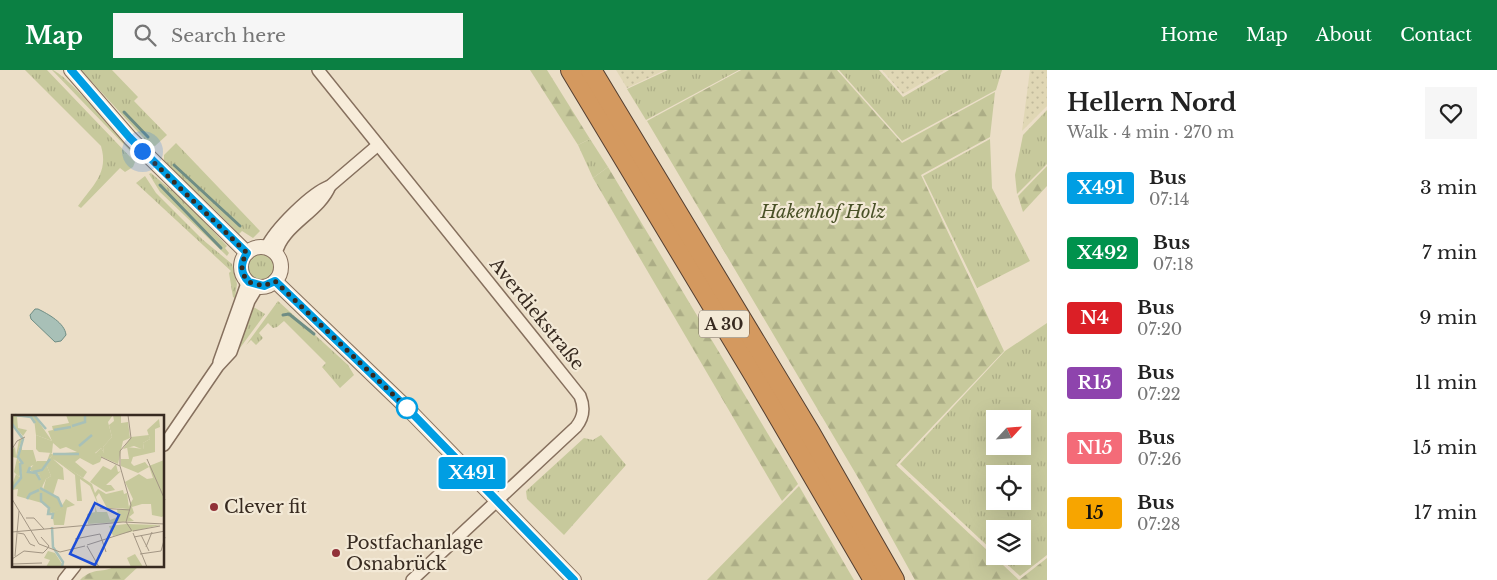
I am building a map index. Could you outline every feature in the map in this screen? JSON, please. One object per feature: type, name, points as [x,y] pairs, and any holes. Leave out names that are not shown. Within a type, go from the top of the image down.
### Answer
[{"type":"highway","name":"A 30","points":[[571,70],[746,360],[874,580]]},
{"type":"highway","name":"A 30","points":[[591,70],[805,425],[894,580]]},
{"type":"street","points":[[71,70],[130,138],[247,253]]},
{"type":"street","name":"Averdiekstraße","points":[[318,70],[554,362],[580,396],[583,403],[583,415],[576,427],[499,501]]},
{"type":"street","points":[[271,251],[326,197],[330,186],[378,145]]},
{"type":"street","points":[[218,366],[246,286],[242,266],[247,253],[256,248],[271,251]]},
{"type":"street","points":[[245,278],[258,286],[270,285],[275,281],[281,271],[271,251]]},
{"type":"street","points":[[275,281],[499,501],[574,580]]},
{"type":"street","points":[[165,444],[218,366],[231,352],[249,301],[258,286]]},
{"type":"street","points":[[412,580],[499,501]]},
{"type":"street","points":[[64,580],[73,568]]},
{"type":"shaded area","points":[[616,70],[665,70],[627,88]]},
{"type":"shaded area","points":[[882,70],[945,70],[903,94]]},
{"type":"shaded area","points":[[1030,70],[1047,70],[1047,106],[1022,131]]},
{"type":"shaded area","points":[[35,309],[51,316],[63,327],[66,335],[61,341],[55,342],[31,319],[30,315]]},
{"type":"green space","points":[[25,70],[47,70],[135,162],[133,167],[125,172],[120,168],[81,208],[78,206],[94,185],[101,171],[103,155],[101,146]]},
{"type":"green space","points":[[52,70],[80,93],[135,156]]},
{"type":"green space","points":[[81,70],[112,70],[138,97],[134,101],[167,135],[155,146],[150,145]]},
{"type":"green space","points":[[530,70],[547,70],[590,139],[578,145]]},
{"type":"green space","points":[[668,70],[739,70],[646,120],[627,89]]},
{"type":"green space","name":"Hakenhof Holz","points":[[741,70],[837,70],[902,143],[995,92],[990,137],[921,175],[1004,351],[896,465],[986,549],[986,565],[1003,565],[1019,580],[915,580],[863,486],[647,121]]},
{"type":"green space","points":[[839,70],[879,70],[903,97],[949,70],[1002,70],[996,90],[902,141]]},
{"type":"green space","points":[[1047,110],[1047,164],[1017,194],[1015,175],[1023,135]]},
{"type":"green space","points":[[590,139],[608,167],[593,178],[578,145]]},
{"type":"green space","points":[[990,139],[992,188],[1030,261],[977,288],[923,176]]},
{"type":"green space","points":[[176,143],[260,231],[253,238],[242,231],[239,234],[214,209],[194,194],[164,160],[164,155]]},
{"type":"green space","points":[[1047,166],[1047,186],[1023,212],[1018,196]]},
{"type":"green space","points":[[608,167],[798,484],[782,501],[593,178]]},
{"type":"green space","points":[[151,173],[171,190],[173,188],[227,246],[225,248],[229,253],[227,256],[160,192],[149,174]]},
{"type":"green space","points":[[145,176],[156,193],[202,239],[232,264],[237,284],[235,298],[233,297],[229,273],[231,271],[136,183]]},
{"type":"green space","points":[[261,252],[271,256],[275,266],[271,276],[261,280],[251,276],[247,266],[251,256]]},
{"type":"green space","points":[[278,301],[348,365],[354,375],[340,388],[322,367],[326,363],[284,321],[273,328],[268,323],[259,333],[263,338],[256,345],[251,340],[246,345]]},
{"type":"green space","points":[[252,306],[265,314],[226,367],[225,366]]},
{"type":"green space","points":[[1047,323],[1047,555],[1020,576],[1008,565],[1031,565],[1031,520],[986,520],[986,545],[900,464],[1005,351]]},
{"type":"green space","points":[[601,435],[626,465],[564,535],[527,499],[526,491],[584,438],[593,440]]},
{"type":"green space","points":[[799,486],[854,580],[707,580]]},
{"type":"green space","points":[[1047,558],[1047,580],[1019,580]]},
{"type":"green space","points":[[111,568],[137,568],[124,580],[80,580],[90,573]]},
{"type":"waterway","points":[[124,112],[148,137]]},
{"type":"waterway","points":[[174,165],[240,226]]},
{"type":"waterway","points":[[160,185],[221,248]]},
{"type":"waterway","points":[[283,315],[289,314],[314,334]]},
{"type":"bus line","name":"X491","points":[[71,70],[130,138],[247,253],[243,259],[242,266],[245,278],[253,285],[258,286],[270,285],[275,281],[408,409],[574,580]]},
{"type":"place","name":"Clever fit","points":[[214,507]]},
{"type":"place","name":"Postfachanlage Osnabrück","points":[[336,553]]},
{"type":"route","points":[[142,151],[247,253],[243,259],[242,272],[249,282],[253,285],[264,286],[270,285],[275,281],[407,408]]}]
